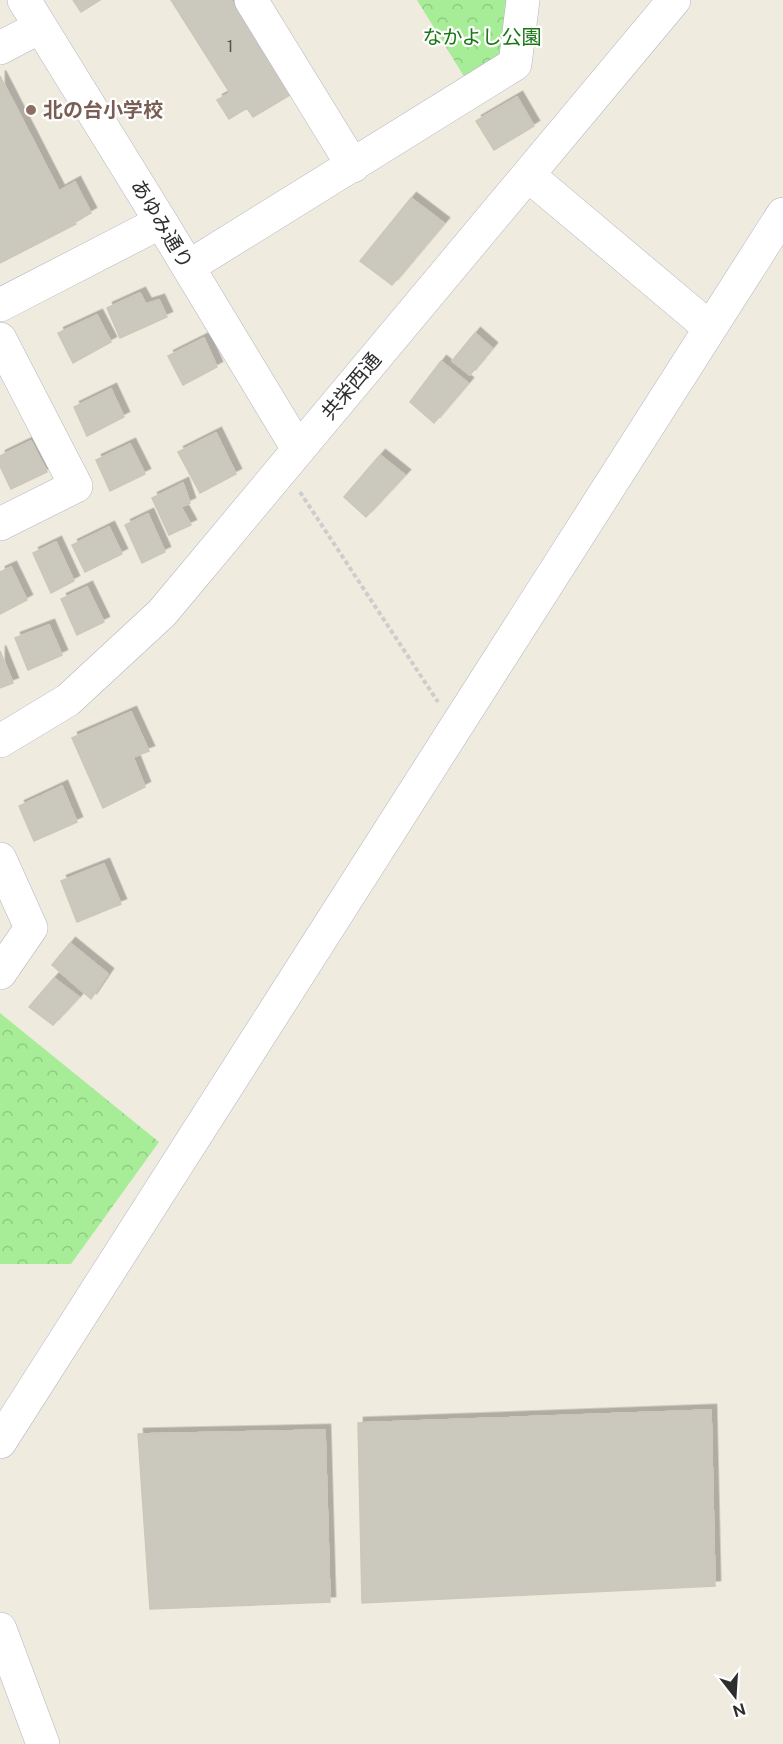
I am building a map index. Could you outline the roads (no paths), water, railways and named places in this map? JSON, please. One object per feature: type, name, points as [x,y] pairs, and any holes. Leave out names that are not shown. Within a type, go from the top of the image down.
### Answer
[{"type":"street","points":[[251,0],[353,166]]},
{"type":"street","points":[[188,267],[515,64],[523,0]]},
{"type":"street","name":"共栄西通","points":[[0,741],[68,700],[162,613],[674,0]]},
{"type":"street","points":[[0,48],[32,14]]},
{"type":"street","name":"あゆみ通り","points":[[32,14],[188,267],[291,458]]},
{"type":"street","points":[[528,175],[710,328]]},
{"type":"street","points":[[0,1442],[783,214]]},
{"type":"street","points":[[0,305],[161,222]]},
{"type":"street","points":[[0,339],[76,486],[0,524]]},
{"type":"street","points":[[0,859],[32,928],[0,973]]},
{"type":"street","points":[[0,1629],[43,1744]]},
{"type":"place","name":"北の台小学校","points":[[31,110]]},
{"type":"park label","name":"なかよし公園","points":[[482,37]]}]
